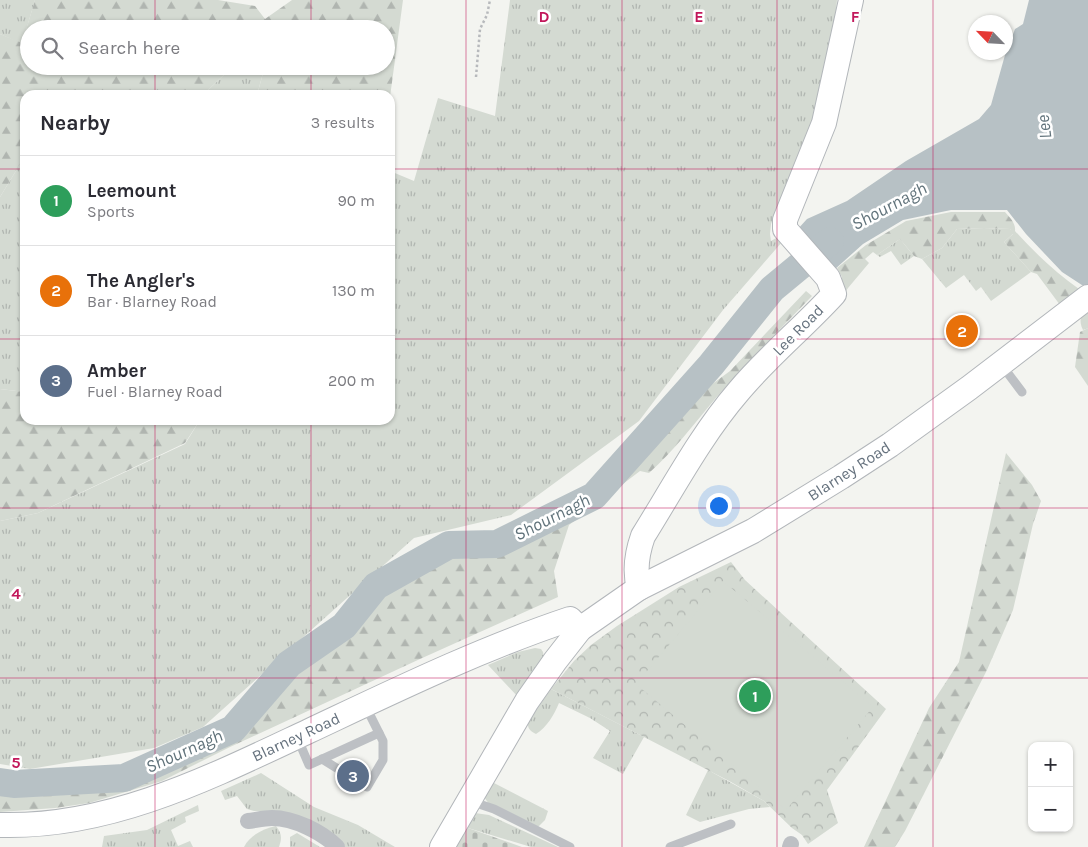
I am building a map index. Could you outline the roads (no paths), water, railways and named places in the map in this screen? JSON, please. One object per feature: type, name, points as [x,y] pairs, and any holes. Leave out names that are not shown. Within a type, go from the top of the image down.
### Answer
[{"type":"main road","name":"Lee Road","points":[[639,588],[636,576],[638,552],[643,536],[716,420],[737,393],[834,294],[828,278],[785,229],[785,220],[824,122],[851,0]]},
{"type":"main road","name":"Blarney Road","points":[[442,847],[527,701],[580,629],[639,588],[753,531],[841,477],[890,445],[1081,302]]},
{"type":"main road","name":"Blarney Road","points":[[0,824],[20,825],[68,821],[132,807],[187,787],[474,655],[529,633],[570,620],[580,629]]},
{"type":"street","points":[[248,821],[272,818],[294,823],[316,832],[337,847]]},
{"type":"lane","points":[[1000,363],[1022,392]]},
{"type":"lane","points":[[322,759],[367,787],[383,760],[383,741],[365,705]]},
{"type":"lane","points":[[297,737],[308,765],[379,732]]},
{"type":"lane","points":[[469,801],[494,809],[570,847]]},
{"type":"lane","points":[[670,847],[731,824]]},
{"type":"water","name":"Lee","points":[[1029,0],[1088,0],[1088,289],[1062,272],[1026,234],[1007,210],[951,210],[903,220],[863,244],[834,270],[797,230],[807,219],[847,201],[906,161],[979,119],[991,105],[1004,60],[1013,60],[1013,34],[1015,29],[1023,24]]},
{"type":"waterway","name":"Shournagh","points":[[0,782],[14,784],[124,778],[233,729],[289,664],[344,626],[376,586],[449,545],[497,544],[594,496],[711,365],[772,289],[830,241]]},
{"type":"place","name":"The Angler's","points":[[962,331]]},
{"type":"place","name":"Leemount","points":[[755,696]]},
{"type":"place","name":"Amber","points":[[353,776]]}]
